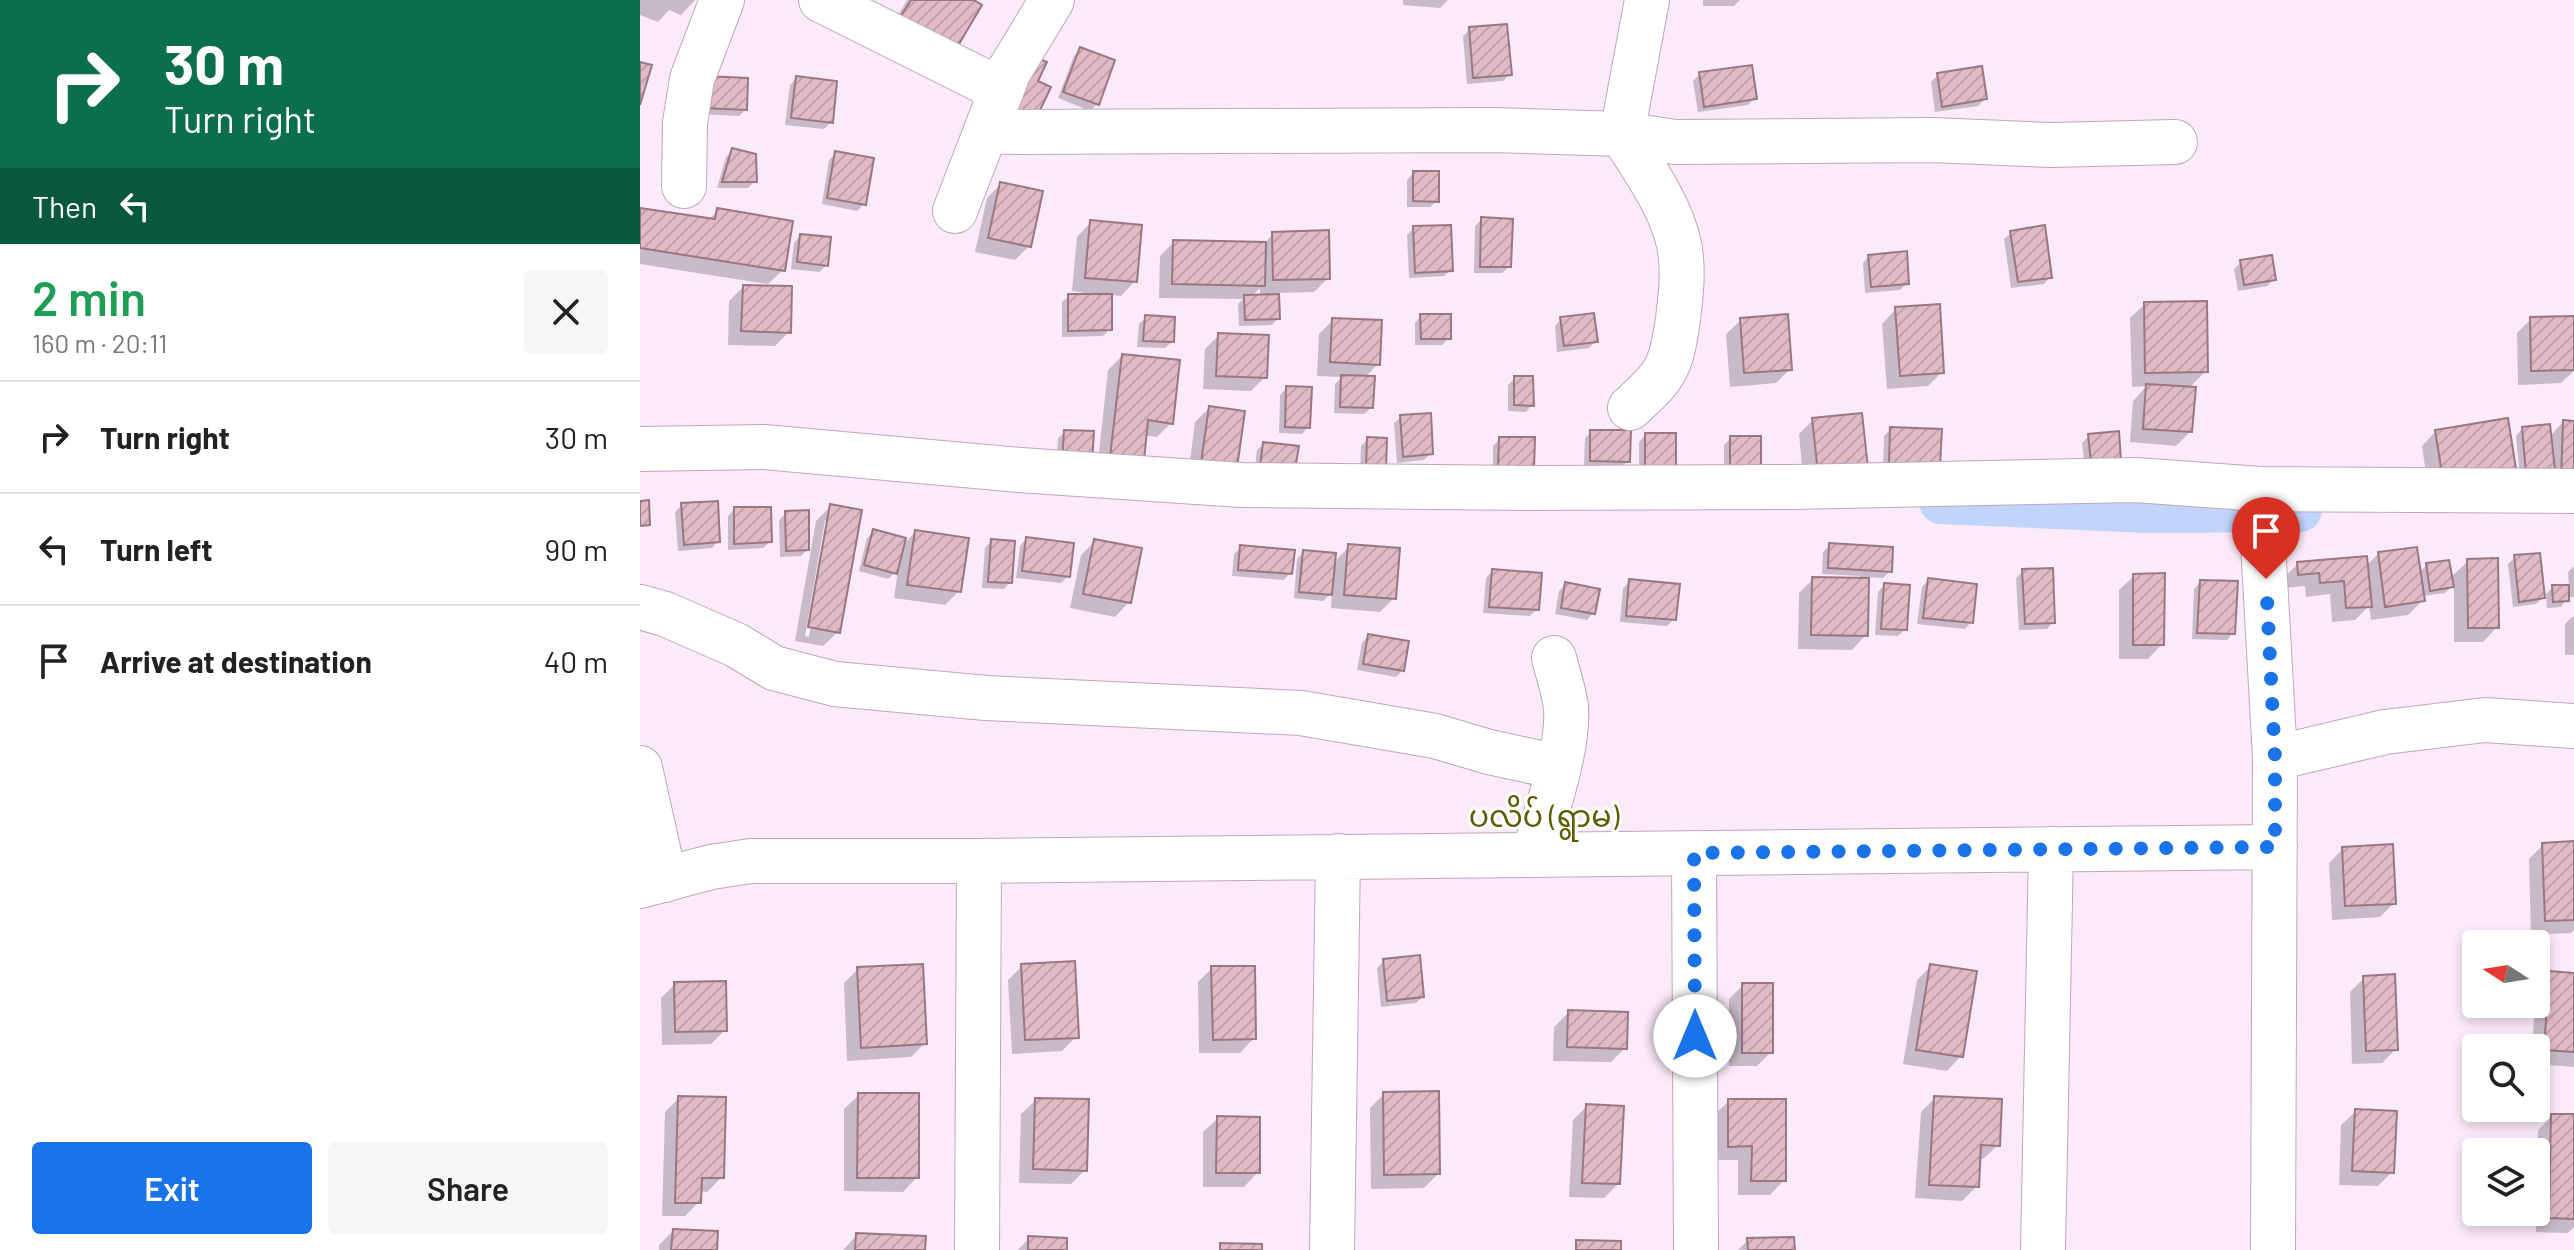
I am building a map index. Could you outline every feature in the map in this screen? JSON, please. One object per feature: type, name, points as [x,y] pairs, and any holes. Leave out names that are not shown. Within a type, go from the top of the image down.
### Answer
[{"type":"street","points":[[684,186],[685,123],[692,79],[722,0]]},
{"type":"street","points":[[821,0],[1001,90]]},
{"type":"street","points":[[955,211],[1009,71],[1052,0]]},
{"type":"street","points":[[1630,408],[1658,383],[1670,363],[1682,282],[1679,244],[1665,207],[1622,134],[1647,0]]},
{"type":"street","points":[[986,132],[1448,130],[1622,134],[1675,142],[1932,140],[2051,145],[2175,142]]},
{"type":"street","points":[[640,449],[764,447],[1020,470],[1241,485],[1761,487],[2136,480],[2260,489],[2574,491]]},
{"type":"street","points":[[2260,489],[2275,758],[2273,1250]]},
{"type":"street","points":[[640,607],[665,614],[736,645],[774,668],[835,684],[986,698],[1301,713],[1435,736],[1558,767]]},
{"type":"street","points":[[1534,854],[1558,767],[1566,723],[1566,706],[1554,658]]},
{"type":"street","points":[[2275,758],[2385,732],[2485,720],[2574,726]]},
{"type":"street","points":[[640,768],[652,883],[711,867],[751,861],[2275,847]]},
{"type":"street","points":[[2043,1250],[2051,849]]},
{"type":"street","points":[[1694,853],[1696,1250]]},
{"type":"street","points":[[1332,1250],[1338,856]]},
{"type":"street","points":[[977,1250],[979,861]]},
{"type":"building","points":[[911,0],[974,0],[982,5],[956,49],[901,16]]},
{"type":"building","points":[[1507,24],[1512,75],[1473,78],[1469,27]]},
{"type":"building","points":[[1080,47],[1115,60],[1099,105],[1063,92]]},
{"type":"building","points":[[1037,58],[1047,62],[1038,81],[1051,87],[1034,123],[1012,113]]},
{"type":"building","points":[[640,62],[652,65],[640,105]]},
{"type":"building","points":[[1752,65],[1757,99],[1704,107],[1699,72]]},
{"type":"building","points":[[1982,66],[1987,99],[1942,107],[1937,73]]},
{"type":"building","points":[[705,76],[748,78],[747,110],[703,108]]},
{"type":"building","points":[[796,76],[837,81],[833,123],[791,118]]},
{"type":"building","points":[[732,148],[756,154],[757,182],[722,182]]},
{"type":"building","points":[[835,151],[874,158],[866,205],[827,198]]},
{"type":"building","points":[[1413,171],[1439,171],[1439,202],[1413,201]]},
{"type":"building","points":[[1000,182],[1043,191],[1031,247],[988,238]]},
{"type":"building","points":[[640,208],[715,219],[717,208],[793,221],[785,271],[640,248]]},
{"type":"building","points":[[1481,217],[1513,219],[1511,267],[1480,267]]},
{"type":"building","points":[[1090,220],[1142,225],[1137,282],[1085,278]]},
{"type":"building","points":[[1451,225],[1453,271],[1415,273],[1413,226]]},
{"type":"building","points":[[2045,225],[2052,278],[2018,282],[2010,231]]},
{"type":"building","points":[[1329,230],[1330,279],[1273,280],[1272,232]]},
{"type":"building","points":[[800,234],[831,237],[828,266],[797,262]]},
{"type":"building","points":[[1173,240],[1266,242],[1265,286],[1172,284]]},
{"type":"building","points":[[1907,251],[1909,284],[1871,287],[1868,255]]},
{"type":"building","points":[[2272,255],[2276,280],[2244,285],[2240,260]]},
{"type":"building","points":[[743,285],[792,286],[791,333],[741,331]]},
{"type":"building","points":[[1068,294],[1112,294],[1112,330],[1068,331]]},
{"type":"building","points":[[1279,294],[1280,319],[1245,320],[1244,295]]},
{"type":"building","points":[[2207,301],[2208,372],[2145,373],[2144,302]]},
{"type":"building","points":[[1940,304],[1944,373],[1900,376],[1895,307]]},
{"type":"building","points":[[1594,313],[1598,342],[1564,346],[1560,317]]},
{"type":"building","points":[[1420,314],[1451,314],[1451,339],[1421,339]]},
{"type":"building","points":[[1788,314],[1792,370],[1744,373],[1740,318]]},
{"type":"building","points":[[1145,315],[1175,317],[1174,342],[1143,341]]},
{"type":"building","points":[[2574,316],[2574,370],[2531,371],[2530,317]]},
{"type":"building","points":[[1332,318],[1382,320],[1380,365],[1330,362]]},
{"type":"building","points":[[1218,333],[1269,335],[1267,378],[1216,376]]},
{"type":"building","points":[[1122,354],[1180,360],[1173,424],[1148,420],[1144,461],[1110,457]]},
{"type":"building","points":[[1341,375],[1375,376],[1373,408],[1340,407]]},
{"type":"building","points":[[1514,376],[1533,376],[1534,406],[1514,405]]},
{"type":"building","points":[[2146,384],[2196,387],[2192,432],[2143,429]]},
{"type":"building","points":[[1286,386],[1312,387],[1310,428],[1285,427]]},
{"type":"building","points":[[1209,406],[1245,411],[1236,475],[1200,470]]},
{"type":"building","points":[[1431,413],[1433,454],[1403,457],[1400,415]]},
{"type":"building","points":[[1862,413],[1868,468],[1818,473],[1812,418]]},
{"type":"building","points":[[2508,418],[2516,469],[2443,480],[2435,430]]},
{"type":"building","points":[[2563,420],[2574,421],[2574,482],[2561,481]]},
{"type":"building","points":[[2550,424],[2555,470],[2526,474],[2522,427]]},
{"type":"building","points":[[1890,427],[1942,429],[1940,466],[1889,464]]},
{"type":"building","points":[[1064,430],[1094,431],[1092,464],[1062,462]]},
{"type":"building","points":[[1590,430],[1631,430],[1630,462],[1590,461]]},
{"type":"building","points":[[2119,431],[2121,461],[2091,463],[2088,434]]},
{"type":"building","points":[[1645,433],[1676,433],[1676,474],[1645,474]]},
{"type":"building","points":[[1730,436],[1761,436],[1761,473],[1730,473]]},
{"type":"building","points":[[1367,437],[1387,438],[1386,470],[1366,469]]},
{"type":"building","points":[[1499,437],[1535,437],[1534,470],[1498,469]]},
{"type":"building","points":[[1263,442],[1299,446],[1293,481],[1259,476]]},
{"type":"building","points":[[649,500],[650,525],[640,526],[640,501]]},
{"type":"building","points":[[718,501],[720,542],[684,545],[681,503]]},
{"type":"building","points":[[830,504],[862,510],[840,633],[808,627]]},
{"type":"building","points":[[734,507],[771,507],[772,542],[734,544]]},
{"type":"building","points":[[809,510],[809,550],[786,551],[785,511]]},
{"type":"building","points":[[873,529],[906,538],[897,574],[864,565]]},
{"type":"building","points":[[915,530],[969,538],[961,592],[907,585]]},
{"type":"building","points":[[1026,537],[1074,543],[1070,577],[1022,571]]},
{"type":"building","points":[[991,539],[1015,541],[1012,583],[988,582]]},
{"type":"building","points":[[1094,539],[1142,548],[1131,603],[1083,594]]},
{"type":"building","points":[[1829,543],[1893,547],[1892,572],[1828,568]]},
{"type":"building","points":[[1348,544],[1400,548],[1396,599],[1344,595]]},
{"type":"building","points":[[1240,545],[1295,550],[1292,574],[1238,570]]},
{"type":"building","points":[[2417,547],[2425,601],[2385,607],[2378,552]]},
{"type":"building","points":[[1303,550],[1336,553],[1332,595],[1299,592]]},
{"type":"building","points":[[2540,553],[2545,598],[2519,602],[2514,555]]},
{"type":"building","points":[[2367,556],[2372,607],[2346,608],[2344,581],[2320,583],[2319,573],[2298,575],[2297,562]]},
{"type":"building","points":[[2498,558],[2499,628],[2468,628],[2467,559]]},
{"type":"building","points":[[2449,560],[2454,587],[2430,591],[2426,563]]},
{"type":"building","points":[[2053,568],[2055,623],[2025,624],[2022,569]]},
{"type":"building","points":[[1492,569],[1542,573],[1539,610],[1489,607]]},
{"type":"building","points":[[2165,573],[2164,645],[2133,645],[2133,574]]},
{"type":"building","points":[[1812,577],[1869,578],[1868,636],[1811,635]]},
{"type":"building","points":[[1928,578],[1977,584],[1973,623],[1923,618]]},
{"type":"building","points":[[1629,579],[1680,584],[1676,620],[1626,616]]},
{"type":"building","points":[[2200,580],[2238,581],[2235,634],[2197,633]]},
{"type":"building","points":[[1565,582],[1600,589],[1595,614],[1561,608]]},
{"type":"building","points":[[1884,583],[1910,585],[1907,630],[1881,629]]},
{"type":"building","points":[[2552,585],[2569,585],[2569,601],[2553,602]]},
{"type":"building","points":[[1368,634],[1409,641],[1404,671],[1363,664]]},
{"type":"building","points":[[2574,841],[2574,920],[2545,921],[2542,843]]},
{"type":"building","points":[[2393,844],[2396,904],[2345,906],[2342,847]]},
{"type":"building","points":[[1420,955],[1424,997],[1387,1001],[1383,959]]},
{"type":"building","points":[[1075,961],[1079,1038],[1025,1040],[1021,964]]},
{"type":"building","points":[[923,964],[927,1044],[861,1048],[857,967]]},
{"type":"building","points":[[1930,964],[1977,971],[1963,1057],[1916,1050]]},
{"type":"building","points":[[1211,966],[1255,966],[1256,1039],[1213,1040]]},
{"type":"building","points":[[2550,971],[2574,973],[2574,1052],[2550,1050],[2550,1034],[2545,1034],[2546,1018],[2550,1018]]},
{"type":"building","points":[[2395,974],[2398,1050],[2366,1051],[2363,976]]},
{"type":"building","points":[[726,981],[727,1031],[675,1032],[674,982]]},
{"type":"building","points":[[1742,983],[1773,983],[1773,1053],[1742,1053]]},
{"type":"building","points":[[1568,1010],[1628,1012],[1627,1049],[1567,1047]]},
{"type":"building","points":[[1439,1091],[1440,1174],[1384,1175],[1383,1092]]},
{"type":"building","points":[[858,1093],[919,1093],[919,1178],[857,1178]]},
{"type":"building","points":[[678,1096],[726,1097],[724,1178],[702,1178],[701,1203],[675,1203]]},
{"type":"building","points":[[1934,1096],[2002,1099],[2000,1146],[1981,1145],[1979,1187],[1929,1185]]},
{"type":"building","points":[[1035,1098],[1089,1099],[1087,1171],[1033,1169]]},
{"type":"building","points":[[1728,1099],[1786,1099],[1786,1181],[1751,1181],[1752,1146],[1728,1147]]},
{"type":"building","points":[[1586,1104],[1624,1106],[1620,1184],[1582,1183]]},
{"type":"building","points":[[2355,1109],[2397,1111],[2394,1173],[2352,1171]]},
{"type":"building","points":[[2551,1114],[2574,1114],[2574,1219],[2550,1218]]},
{"type":"building","points":[[1217,1116],[1260,1117],[1260,1173],[1216,1173]]},
{"type":"building","points":[[673,1229],[718,1231],[717,1250],[671,1250]]},
{"type":"building","points":[[856,1233],[926,1236],[925,1250],[855,1250]]},
{"type":"building","points":[[1028,1236],[1067,1238],[1067,1250],[1028,1250]]},
{"type":"building","points":[[1794,1237],[1795,1250],[1748,1250],[1747,1238]]},
{"type":"building","points":[[1576,1240],[1621,1241],[1621,1250],[1576,1250]]},
{"type":"building","points":[[1220,1243],[1262,1244],[1262,1250],[1220,1250]]},
{"type":"waterway","points":[[1941,502],[2149,511],[2300,510]]},
{"type":"district","name":"ပလိပ် (ရွာမ)","points":[[1544,817]]},
{"type":"route","points":[[1695,1036],[1694,853],[2275,847],[2275,758],[2266,579]]}]
